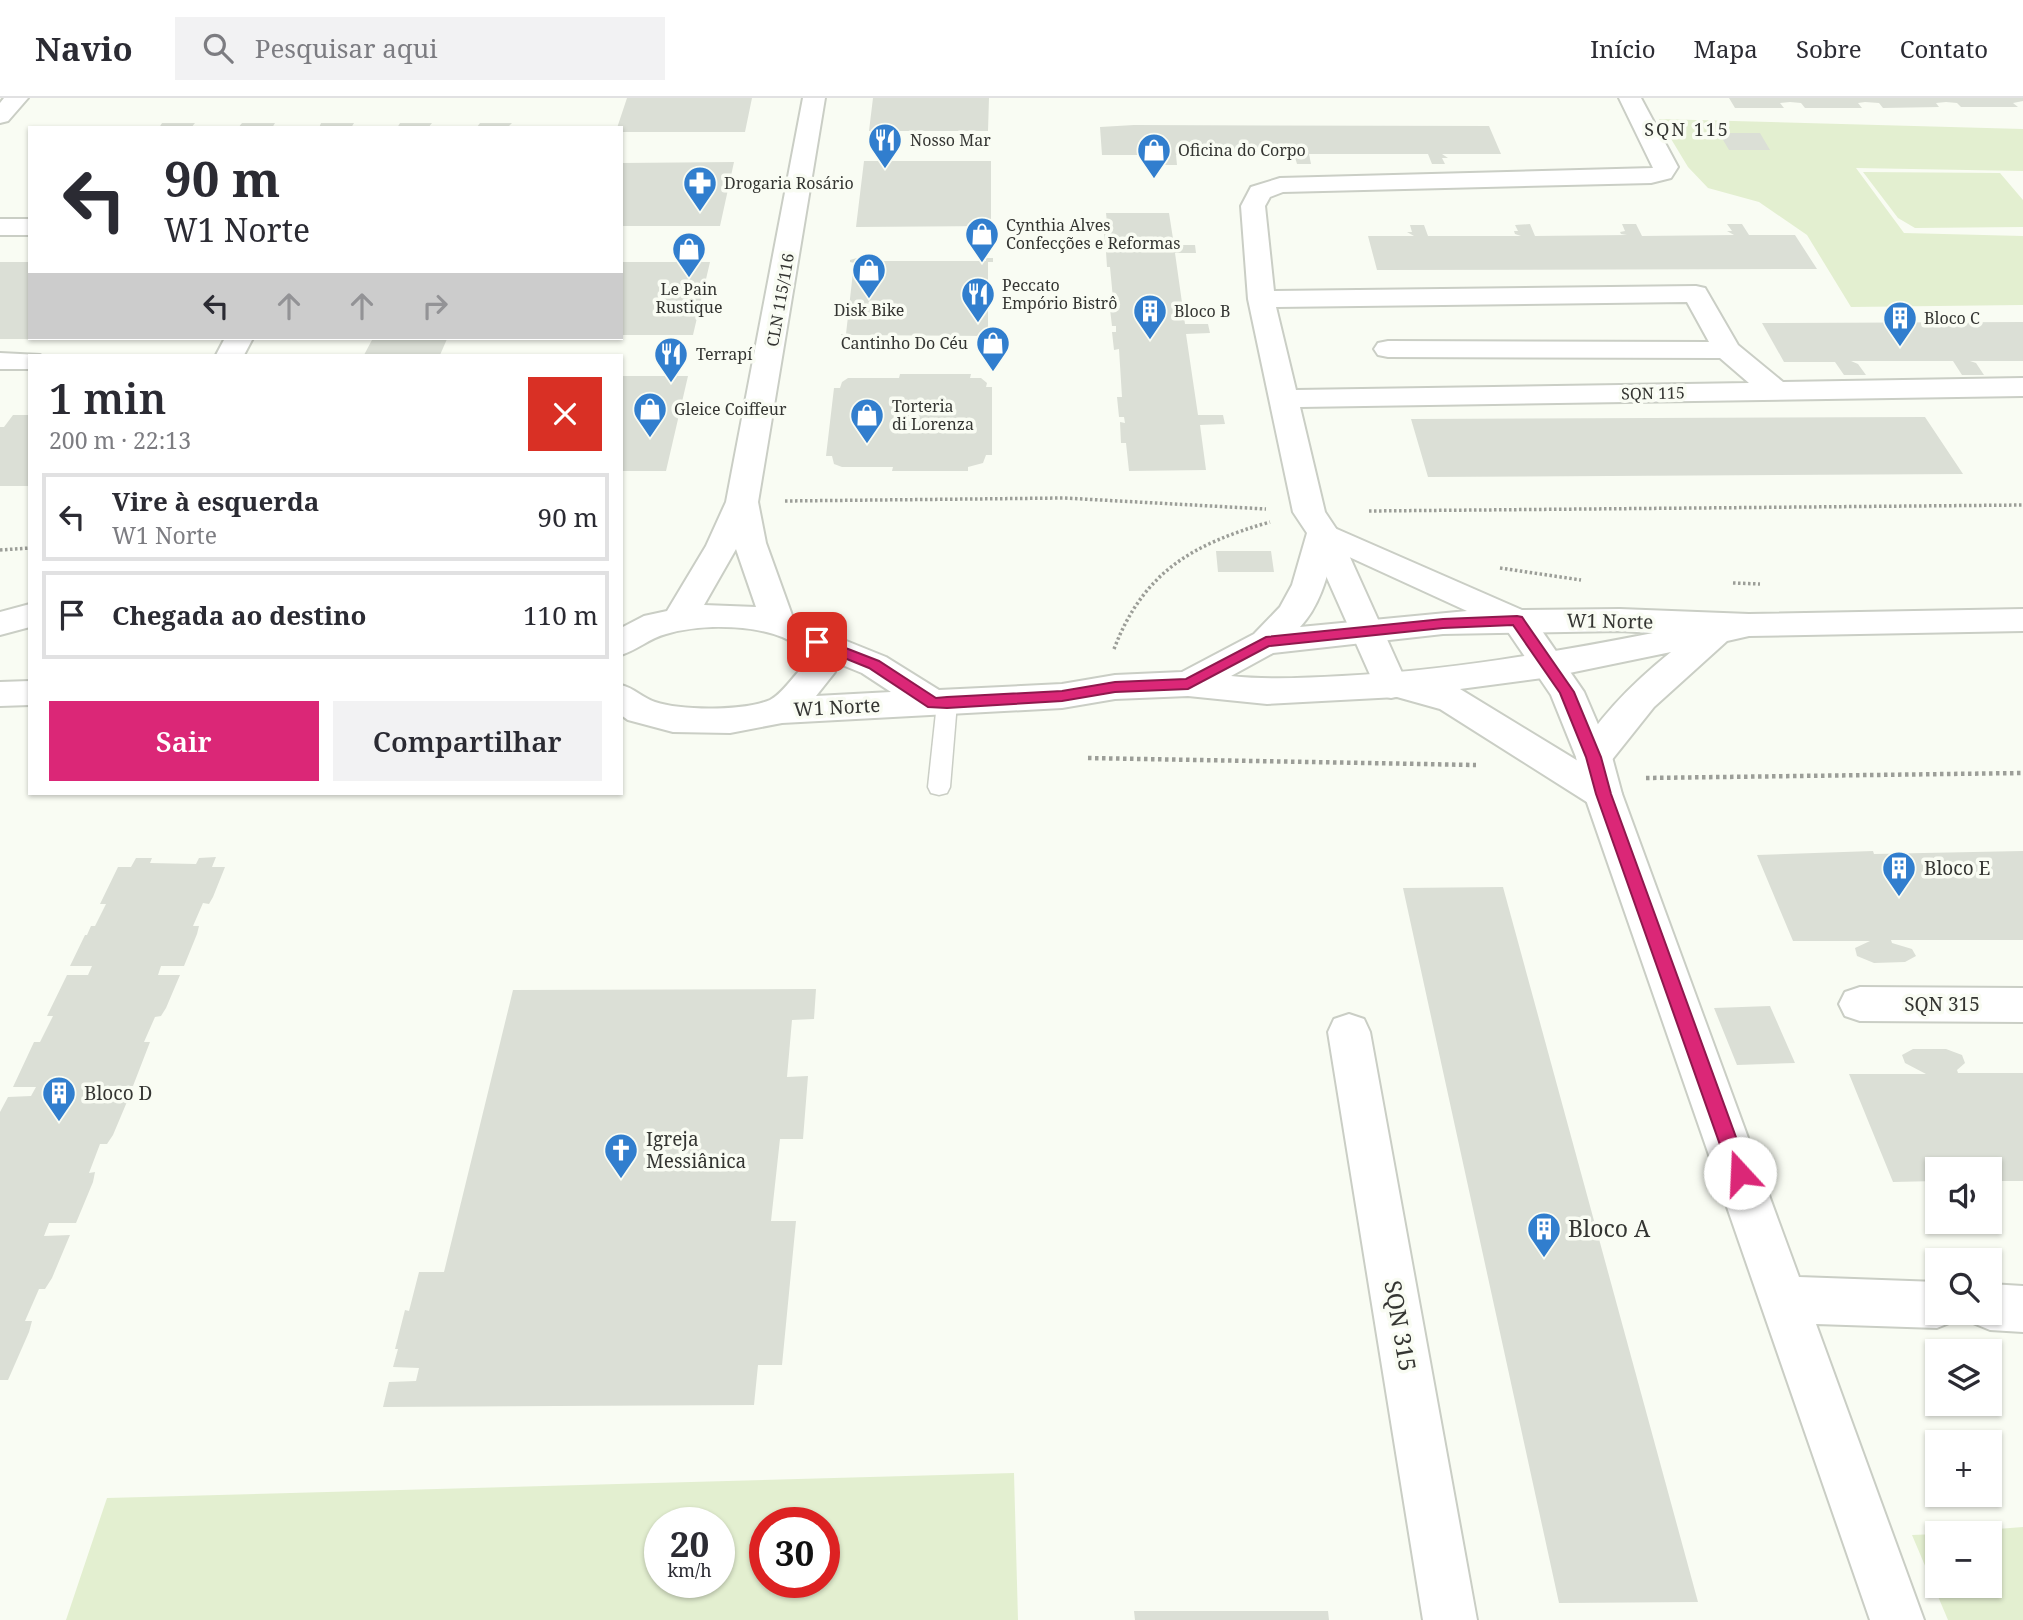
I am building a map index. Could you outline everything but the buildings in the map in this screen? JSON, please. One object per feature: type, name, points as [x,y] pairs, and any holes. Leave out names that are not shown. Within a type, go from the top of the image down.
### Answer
[{"type":"street","points":[[0,116],[18,98]]},
{"type":"street","name":"CLN 115/116","points":[[678,620],[722,547],[742,502],[814,98]]},
{"type":"street","points":[[1599,776],[1451,699],[1439,694],[1391,686],[1316,522],[1283,399],[1261,299],[1253,206],[1260,192],[1280,185],[1651,176],[1662,173],[1665,167],[1630,98]]},
{"type":"street","points":[[0,228],[28,228]]},
{"type":"street","points":[[1261,299],[1696,294],[1727,350],[1776,391]]},
{"type":"street","points":[[1373,298],[1402,397]]},
{"type":"street","points":[[1388,349],[1727,350]]},
{"type":"street","points":[[0,361],[28,361]]},
{"type":"street","name":"SQN 115","points":[[1283,399],[2023,387]]},
{"type":"street","name":"CLN 115/116","points":[[742,502],[750,543],[778,623]]},
{"type":"street","points":[[1316,522],[1517,620],[1567,692],[1897,1620]]},
{"type":"street","points":[[1266,642],[1294,613],[1308,585],[1316,522]]},
{"type":"street","name":"W1 Norte","points":[[623,642],[656,624],[704,616],[751,617],[805,633],[817,642],[874,665],[941,703]]},
{"type":"street","name":"W1 Norte","points":[[1188,684],[1266,642],[1443,623],[1517,620],[1749,625],[2023,620]]},
{"type":"street","name":"W1 Norte","points":[[628,706],[673,719],[730,720],[782,710],[1062,696],[1115,687],[1188,684],[1267,692],[1391,686],[1550,665],[1749,625]]},
{"type":"street","points":[[0,648],[16,626]]},
{"type":"street","points":[[1599,776],[1622,719],[1660,680],[1689,659],[1716,633]]},
{"type":"street","points":[[782,710],[818,672],[817,642]]},
{"type":"street","points":[[0,694],[28,691]]},
{"type":"street","name":"SQN 315","points":[[1860,1004],[2023,1005]]},
{"type":"street","name":"SQN 315","points":[[1349,1032],[1450,1620]]},
{"type":"street","points":[[1785,1300],[1925,1305]]},
{"type":"street","points":[[2002,1307],[2023,1308]]},
{"type":"lane","points":[[939,787],[941,703]]},
{"type":"path","points":[[742,502],[1064,498],[1316,522],[2023,505]]},
{"type":"path","points":[[0,550],[28,548]]},
{"type":"path","points":[[1088,758],[1478,765]]},
{"type":"path","points":[[1599,776],[2023,774]]},
{"type":"green space","points":[[1659,119],[2023,129],[2023,171],[1856,168],[1904,233],[2023,236],[2023,305],[1851,307],[1807,235],[1759,202],[1708,188],[1688,167]]},
{"type":"green space","points":[[1863,172],[2000,173],[2023,200],[2023,227],[1915,228],[1898,218]]},
{"type":"green space","points":[[1014,1473],[1018,1620],[66,1620],[107,1498]]},
{"type":"green space","points":[[2023,1527],[2023,1620],[1948,1620],[1939,1598],[2002,1598],[2002,1529]]},
{"type":"green space","points":[[1925,1534],[1925,1566],[1912,1535]]},
{"type":"place","name":"Nosso Mar","points":[[885,170]]},
{"type":"place","name":"Oficina do Corpo","points":[[1154,180]]},
{"type":"place","name":"Drogaria Rosário","points":[[700,213]]},
{"type":"place","name":"Cynthia Alves Confecções e Reformas","points":[[982,264]]},
{"type":"place","name":"Le Pain Rustique","points":[[689,279]]},
{"type":"place","name":"Disk Bike","points":[[869,300]]},
{"type":"place","name":"Peccato Empório Bistrô","points":[[978,324]]},
{"type":"place","name":"Bloco B","points":[[1150,341]]},
{"type":"place","name":"Bloco C","points":[[1900,348]]},
{"type":"place","name":"Cantinho Do Céu","points":[[993,373]]},
{"type":"place","name":"Terrapí","points":[[671,384]]},
{"type":"place","name":"Gleice Coiffeur","points":[[650,439]]},
{"type":"place","name":"Torteria di Lorenza","points":[[867,445]]},
{"type":"place","name":"Bloco E","points":[[1899,898]]},
{"type":"place","name":"Bloco D","points":[[59,1123]]},
{"type":"place","name":"Igreja Messiânica","points":[[621,1180]]},
{"type":"place","name":"Bloco A","points":[[1544,1259]]},
{"type":"district","name":"SQN 115","points":[[1687,130]]},
{"type":"route","points":[[817,642],[874,665],[934,703],[947,703],[1062,696],[1115,687],[1188,684],[1266,642],[1443,623],[1517,620],[1567,692],[1594,757],[1604,794],[1740,1173]]}]
